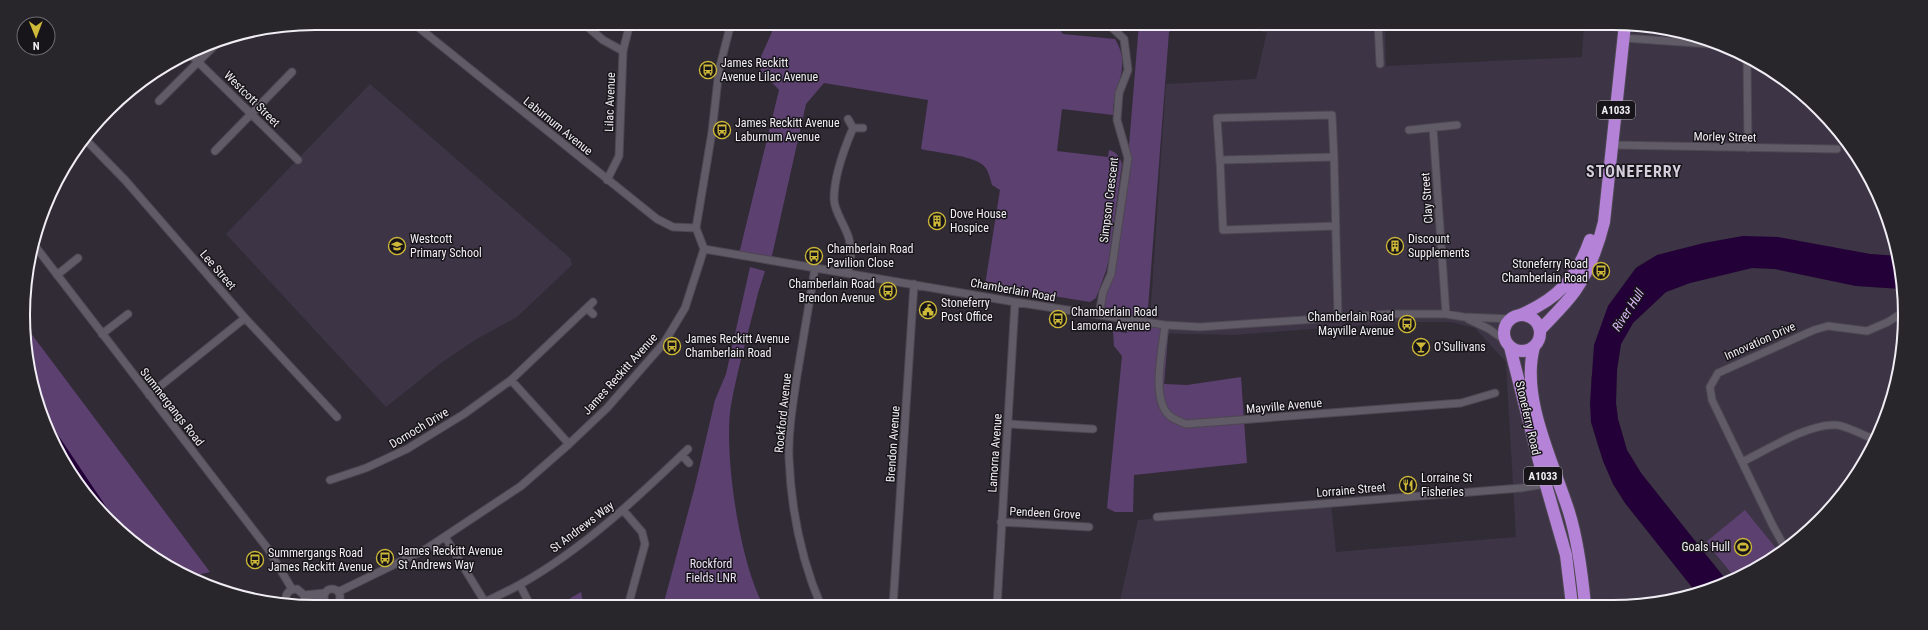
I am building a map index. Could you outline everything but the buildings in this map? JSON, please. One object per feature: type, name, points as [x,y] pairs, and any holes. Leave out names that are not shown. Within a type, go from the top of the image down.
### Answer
[{"type":"highway","name":"A1033","points":[[1540,330],[1569,299],[1586,274],[1601,236],[1613,145],[1625,31]]},
{"type":"highway","name":"A1033","points":[[1516,317],[1550,300],[1568,284],[1587,250],[1607,196]]},
{"type":"highway","points":[[1526,315],[1535,321],[1540,330],[1539,340],[1534,348],[1522,352],[1508,344],[1505,329],[1516,317],[1526,315]]},
{"type":"highway","name":"Stoneferry Road","points":[[1508,344],[1566,555],[1571,600]]},
{"type":"highway","name":"Stoneferry Road","points":[[1534,348],[1530,370],[1534,399],[1553,471],[1569,512],[1584,600]]},
{"type":"street","name":"Laburnum Avenue","points":[[422,30],[661,222],[673,228],[696,228]]},
{"type":"street","points":[[591,30],[603,40],[623,51]]},
{"type":"street","name":"Lilac Avenue","points":[[607,180],[619,156],[623,51],[628,30]]},
{"type":"street","points":[[704,249],[696,228],[712,132],[719,70],[728,30]]},
{"type":"street","name":"Simpson Crescent","points":[[1099,315],[1103,292],[1111,274],[1128,158],[1117,120],[1119,93],[1128,70],[1124,39],[1114,30]]},
{"type":"street","points":[[1378,30],[1380,64]]},
{"type":"street","points":[[1624,38],[1699,43]]},
{"type":"street","points":[[159,101],[209,51]]},
{"type":"street","name":"Westcott Street","points":[[194,57],[298,160]]},
{"type":"street","points":[[1747,63],[1748,148]]},
{"type":"street","points":[[215,151],[292,72]]},
{"type":"street","points":[[1336,226],[1223,230],[1217,118],[1332,115],[1334,157],[1336,226],[1338,318]]},
{"type":"street","points":[[848,119],[853,128]]},
{"type":"street","points":[[1409,130],[1457,125]]},
{"type":"street","points":[[853,128],[863,128]]},
{"type":"street","points":[[848,272],[851,251],[849,239],[834,200],[845,147],[853,128]]},
{"type":"street","name":"Clay Street","points":[[1433,128],[1446,314]]},
{"type":"street","name":"Lee Street","points":[[89,142],[245,318],[337,417]]},
{"type":"street","name":"Morley Street","points":[[1613,145],[1838,149]]},
{"type":"street","points":[[1220,164],[1220,160],[1334,157]]},
{"type":"street","name":"Summergangs Road","points":[[38,249],[268,549],[292,589]]},
{"type":"street","name":"Chamberlain Road","points":[[704,249],[815,268],[848,272],[1015,302],[1165,325],[1200,327],[1390,314],[1446,314],[1464,316],[1516,317]]},
{"type":"street","name":"James Reckitt Avenue","points":[[306,600],[324,596],[331,589],[338,592],[445,537],[521,486],[569,444],[606,408],[664,343],[685,308],[704,249]]},
{"type":"street","points":[[57,275],[78,258]]},
{"type":"street","name":"Rockford Avenue","points":[[815,268],[791,420],[789,458],[794,513],[800,545],[807,572],[819,600]]},
{"type":"street","name":"Brendon Avenue","points":[[894,600],[914,284]]},
{"type":"street","name":"Dornoch Drive","points":[[330,480],[366,468],[408,449],[511,380],[593,302]]},
{"type":"street","name":"Lamorna Avenue","points":[[997,600],[1015,302]]},
{"type":"street","points":[[587,308],[593,314]]},
{"type":"street","points":[[102,334],[128,314]]},
{"type":"street","name":"Chamberlain Road","points":[[1464,316],[1494,331],[1508,344]]},
{"type":"street","name":"Innovation Drive","points":[[1783,544],[1712,400],[1710,387],[1718,373],[1814,330],[1828,326],[1847,330],[1867,331],[1888,322],[1898,316]]},
{"type":"street","points":[[149,395],[245,318]]},
{"type":"street","name":"Mayville Avenue","points":[[1165,325],[1159,383],[1159,399],[1169,415],[1186,424],[1461,403],[1495,393]]},
{"type":"street","points":[[511,380],[569,444]]},
{"type":"street","points":[[1008,424],[1093,429]]},
{"type":"street","points":[[1742,462],[1809,429],[1826,425],[1838,425],[1870,438]]},
{"type":"street","name":"St Andrews Way","points":[[489,600],[520,585],[577,547],[623,510],[688,449]]},
{"type":"street","points":[[682,455],[689,463]]},
{"type":"street","name":"Lorraine Street","points":[[1157,516],[1521,488],[1546,484]]},
{"type":"street","points":[[623,510],[642,532],[644,544],[630,600]]},
{"type":"street","name":"Pendeen Grove","points":[[1001,522],[1089,527]]},
{"type":"street","points":[[445,537],[484,600]]},
{"type":"street","points":[[520,585],[528,600]]},
{"type":"street","points":[[286,598],[287,594],[292,589]]},
{"type":"street","name":"James Reckitt Avenue","points":[[292,589],[300,590],[303,599]]},
{"type":"street","points":[[338,592],[339,600]]},
{"type":"street","points":[[324,596],[325,600]]},
{"type":"shaded area","points":[[1267,30],[1385,30],[1386,66],[1582,57],[1584,30],[1650,32],[1669,35],[1705,45],[1739,59],[1771,78],[1815,113],[1850,157],[1869,189],[1883,223],[1892,256],[1870,254],[1825,246],[1743,236],[1704,243],[1657,255],[1636,267],[1608,306],[1591,379],[1591,422],[1598,446],[1613,484],[1625,503],[1693,588],[1669,595],[1650,598],[1613,600],[1120,600],[1138,520],[1331,504],[1336,552],[1516,537],[1506,362],[1475,328],[1450,322],[1402,322],[1233,335],[1149,333],[1166,84],[1256,79]]},
{"type":"shaded area","name":"Westcott Primary School","points":[[370,84],[570,258],[572,265],[517,317],[475,340],[441,363],[386,407],[226,234]]},
{"type":"shaded area","points":[[1752,268],[1775,269],[1856,286],[1897,289],[1898,315],[1896,352],[1893,371],[1883,407],[1869,441],[1860,458],[1839,488],[1815,517],[1786,541],[1756,562],[1724,577],[1641,473],[1627,450],[1618,419],[1616,403],[1617,370],[1621,344],[1633,323],[1666,292],[1690,283]]},
{"type":"green space","points":[[773,30],[1060,30],[1063,34],[1115,39],[1120,49],[1122,68],[1115,95],[1113,115],[1062,109],[1057,151],[1108,157],[1109,150],[1118,155],[1122,164],[1109,258],[1096,298],[1090,302],[985,285],[1000,190],[992,185],[985,167],[970,159],[921,149],[928,100],[824,83],[806,104],[771,260],[739,254],[779,90],[761,71],[759,61]]},
{"type":"green space","points":[[1138,30],[1172,30],[1169,32],[1147,322],[1169,325],[1164,384],[1187,385],[1241,377],[1247,463],[1134,475],[1133,512],[1115,512],[1107,508],[1122,356],[1114,346],[1113,331],[1127,333],[1127,319],[1099,315],[1111,274],[1128,158]]},
{"type":"green space","name":"Rockford Fields LNR","points":[[750,267],[765,271],[740,363],[731,405],[729,425],[729,450],[732,478],[741,537],[755,588],[761,600],[665,600],[695,486],[715,400],[726,374]]},
{"type":"green space","points":[[31,333],[210,572],[198,575],[172,562],[157,552],[113,517],[89,488],[68,458],[59,441],[45,407],[35,371]]},
{"type":"green space","name":"Goals Hull","points":[[1745,510],[1776,548],[1756,562],[1732,574],[1706,542]]},
{"type":"green space","points":[[581,592],[583,600],[567,600]]},
{"type":"water","name":"River Hull","points":[[1743,236],[1778,237],[1870,254],[1892,256],[1897,289],[1856,286],[1775,269],[1752,268],[1690,283],[1666,292],[1633,323],[1621,344],[1617,370],[1616,403],[1618,419],[1627,450],[1641,473],[1724,577],[1693,588],[1625,503],[1613,484],[1603,461],[1591,422],[1590,403],[1594,345],[1608,306],[1636,268],[1657,255],[1704,243]]},
{"type":"water","points":[[54,429],[113,517],[78,473],[68,458]]},
{"type":"place","name":"James Reckitt Avenue Lilac Avenue","points":[[708,70]]},
{"type":"place","name":"James Reckitt Avenue Laburnum Avenue","points":[[722,130]]},
{"type":"place","name":"Dove House Hospice","points":[[937,221]]},
{"type":"place","name":"Westcott Primary School","points":[[397,246]]},
{"type":"place","name":"Discount Supplements","points":[[1395,246]]},
{"type":"place","name":"Chamberlain Road Pavilion Close","points":[[814,256]]},
{"type":"place","name":"Stoneferry Road Chamberlain Road","points":[[1601,271]]},
{"type":"place","name":"Chamberlain Road Brendon Avenue","points":[[888,291]]},
{"type":"place","name":"Stoneferry Post Office","points":[[928,310]]},
{"type":"place","name":"Chamberlain Road Lamorna Avenue","points":[[1058,319]]},
{"type":"place","name":"Chamberlain Road Mayville Avenue","points":[[1407,324]]},
{"type":"place","name":"James Reckitt Avenue Chamberlain Road","points":[[672,346]]},
{"type":"place","name":"O'Sullivans","points":[[1421,347]]},
{"type":"place","name":"Lorraine St Fisheries","points":[[1408,485]]},
{"type":"place","name":"Goals Hull","points":[[1743,547]]},
{"type":"place","name":"James Reckitt Avenue St Andrews Way","points":[[385,558]]},
{"type":"place","name":"Summergangs Road James Reckitt Avenue","points":[[255,560]]},
{"type":"district","name":"STONEFERRY","points":[[1634,171]]}]
